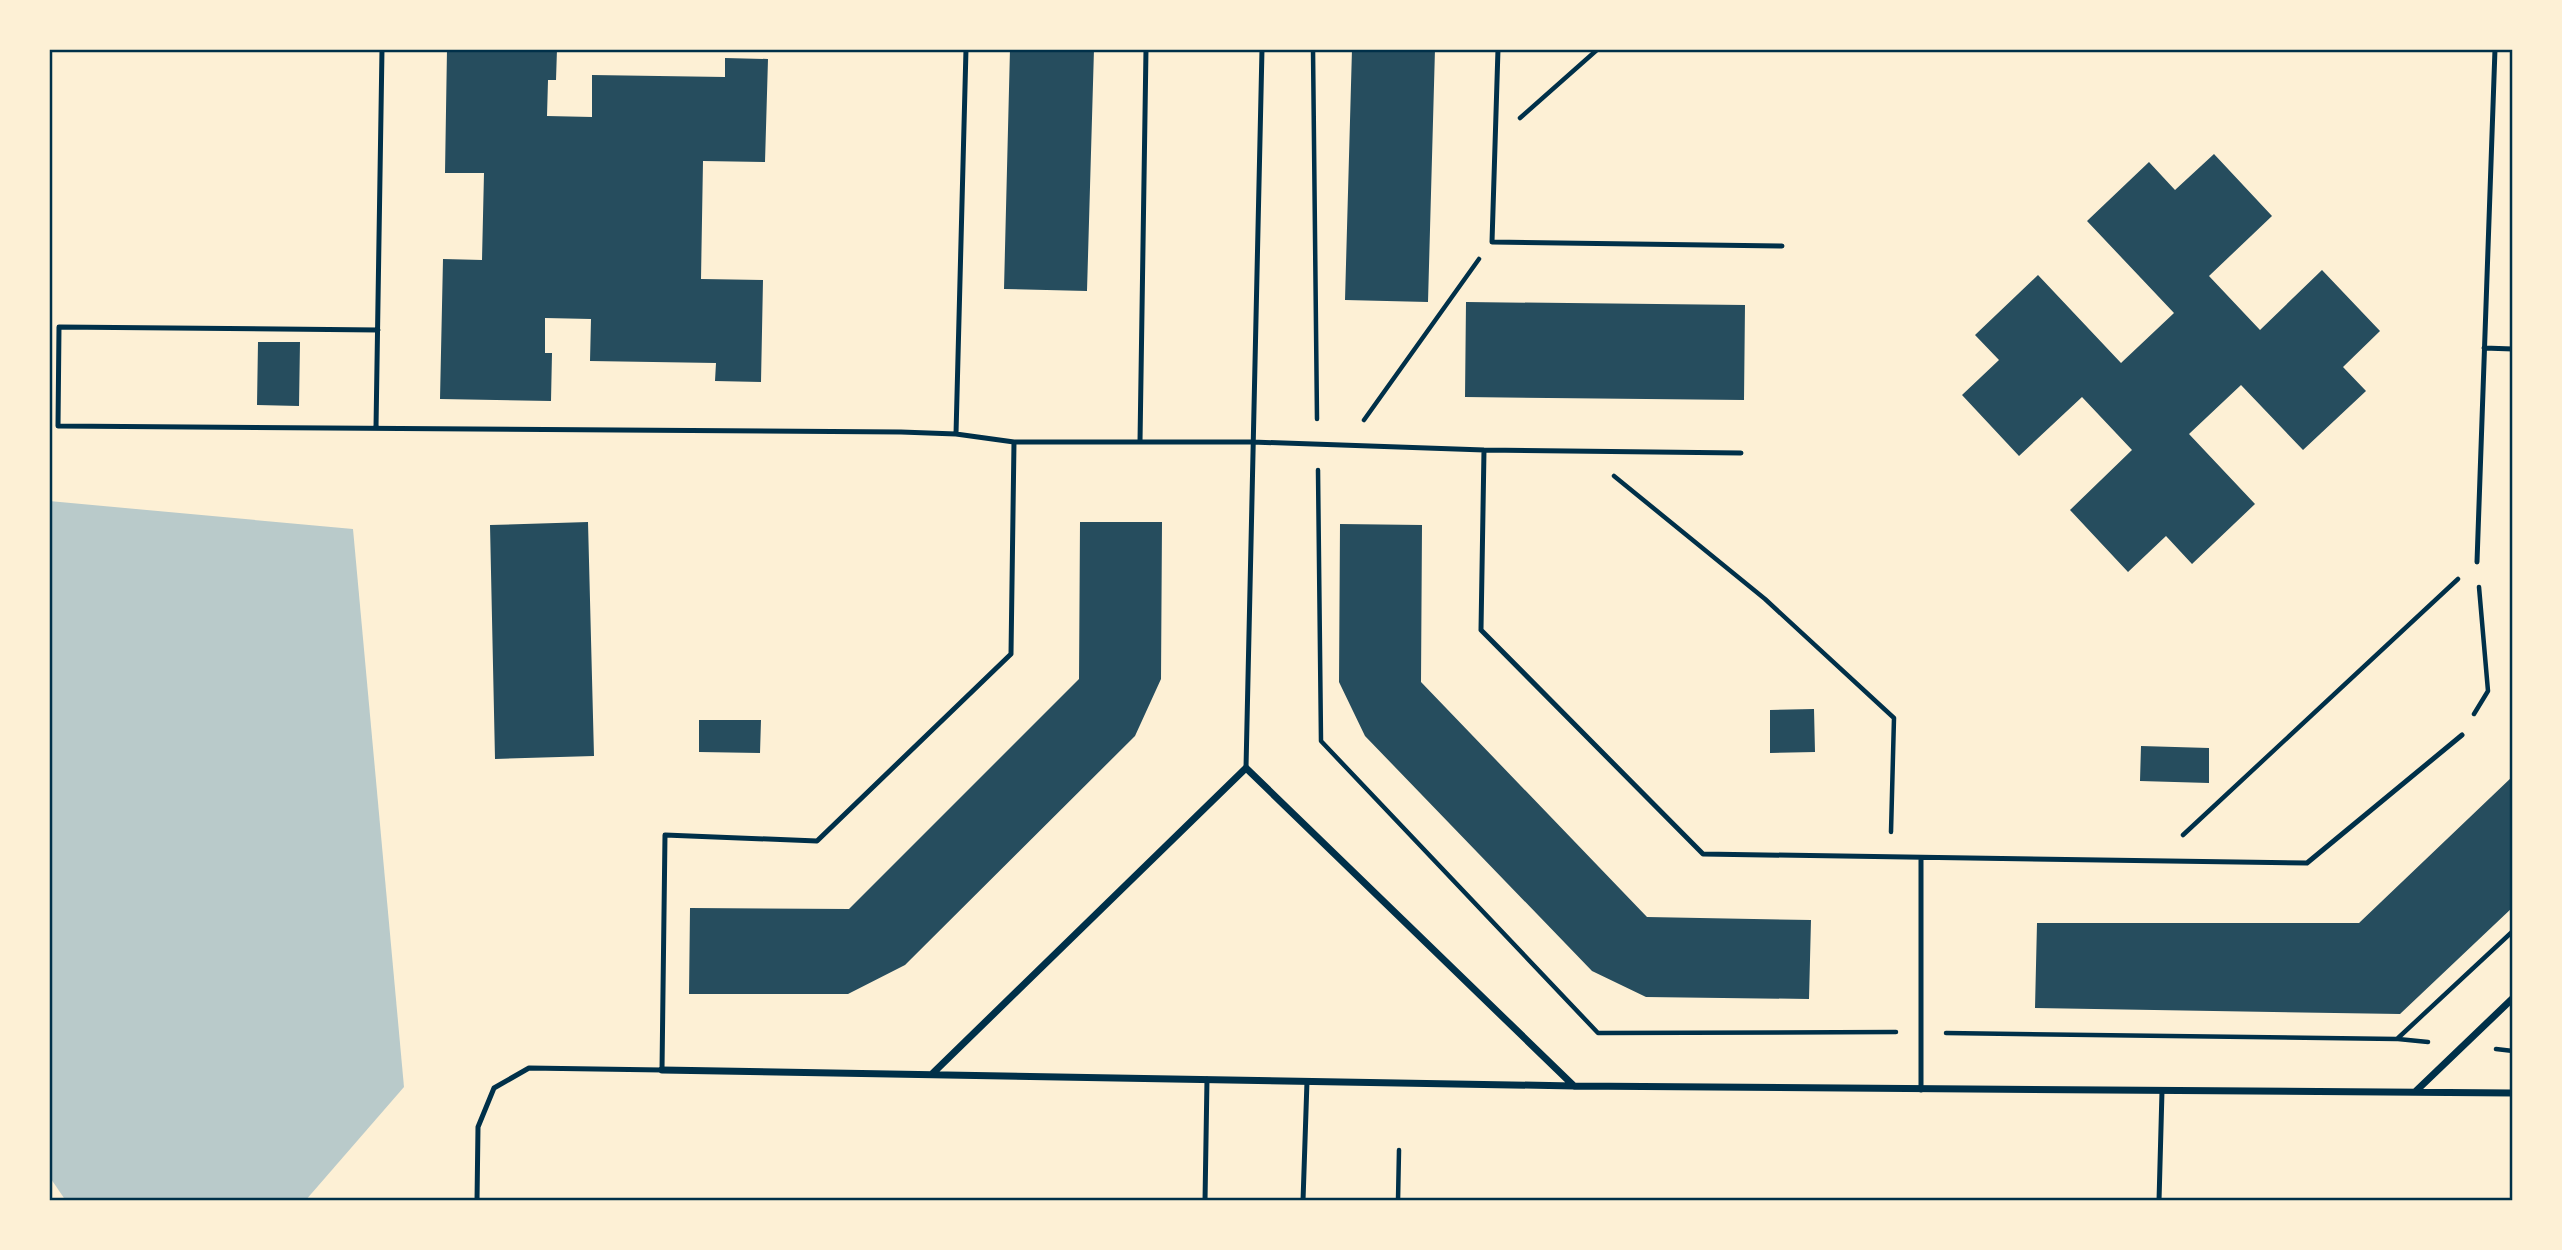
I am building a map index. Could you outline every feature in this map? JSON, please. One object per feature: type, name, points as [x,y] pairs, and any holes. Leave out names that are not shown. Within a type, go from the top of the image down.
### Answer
[{"type":"street","points":[[932,1074],[1246,768],[1574,1086]]},
{"type":"street","points":[[2416,1091],[2513,998]]},
{"type":"street","points":[[662,1070],[1574,1086],[2513,1093]]},
{"type":"lane","points":[[376,428],[382,49]]},
{"type":"lane","points":[[956,435],[966,49]]},
{"type":"lane","points":[[1140,442],[1146,49]]},
{"type":"lane","points":[[1246,768],[1262,49]]},
{"type":"lane","points":[[1498,49],[1492,242],[1783,246]]},
{"type":"lane","points":[[2477,562],[2495,49]]},
{"type":"lane","points":[[378,330],[59,327],[58,426],[887,432],[956,435],[1014,442],[1252,442],[1484,450],[1741,453]]},
{"type":"lane","points":[[2484,348],[2513,348]]},
{"type":"lane","points":[[477,1201],[478,1127],[494,1088],[529,1068],[662,1070],[665,835],[817,841],[1011,654],[1014,442]]},
{"type":"lane","points":[[1484,450],[1481,630],[1703,854],[2307,863],[2462,735]]},
{"type":"lane","points":[[1921,858],[1921,1090]]},
{"type":"lane","points":[[1205,1201],[1207,1079]]},
{"type":"lane","points":[[1303,1201],[1307,1081]]},
{"type":"lane","points":[[2160,1201],[2162,1091]]},
{"type":"path","points":[[1313,49],[1321,741],[1598,1033],[1921,1032],[2397,1039],[2513,931]]},
{"type":"path","points":[[1495,141],[1598,49]]},
{"type":"path","points":[[1346,446],[1492,242]]},
{"type":"path","points":[[1583,451],[1765,599],[1894,718],[1890,858]]},
{"type":"path","points":[[2462,735],[2488,691],[2477,562]]},
{"type":"path","points":[[2154,861],[2477,562]]},
{"type":"path","points":[[1398,1201],[1399,1150]]},
{"type":"shaded area","points":[[49,501],[353,529],[404,1087],[305,1201],[66,1201],[49,1176]]},
{"type":"building","points":[[447,49],[557,49],[556,80],[548,80],[547,116],[592,117],[592,75],[725,77],[725,58],[768,59],[765,162],[703,161],[701,279],[763,280],[761,382],[715,381],[716,363],[590,361],[591,319],[545,318],[545,353],[552,353],[551,401],[440,399],[443,259],[482,260],[484,173],[445,173]]},
{"type":"building","points":[[1010,49],[1094,49],[1087,291],[1004,289]]},
{"type":"building","points":[[1352,49],[1435,49],[1428,302],[1345,300]]},
{"type":"building","points":[[2214,154],[2272,216],[2209,276],[2260,330],[2322,270],[2380,331],[2343,367],[2366,391],[2303,450],[2241,385],[2189,434],[2255,504],[2192,564],[2166,536],[2128,572],[2070,510],[2132,450],[2082,397],[2019,456],[1962,395],[1999,360],[1975,335],[2038,275],[2121,363],[2174,313],[2087,221],[2149,162],[2175,190]]},
{"type":"building","points":[[1466,302],[1745,305],[1744,400],[1465,397]]},
{"type":"building","points":[[258,342],[300,342],[299,406],[257,405]]},
{"type":"building","points":[[588,522],[594,756],[495,759],[490,525]]},
{"type":"building","points":[[1080,522],[1162,522],[1161,679],[1135,736],[905,965],[848,994],[689,994],[690,908],[849,909],[1079,679]]},
{"type":"building","points":[[1340,524],[1422,525],[1421,682],[1647,917],[1811,920],[1809,999],[1646,997],[1592,971],[1365,736],[1339,682]]},
{"type":"building","points":[[1814,709],[1815,752],[1770,753],[1770,710]]},
{"type":"building","points":[[699,720],[761,720],[760,753],[699,752]]},
{"type":"building","points":[[2141,746],[2209,748],[2209,783],[2140,781]]},
{"type":"building","points":[[2513,776],[2513,907],[2400,1014],[2035,1008],[2037,923],[2359,923]]}]
